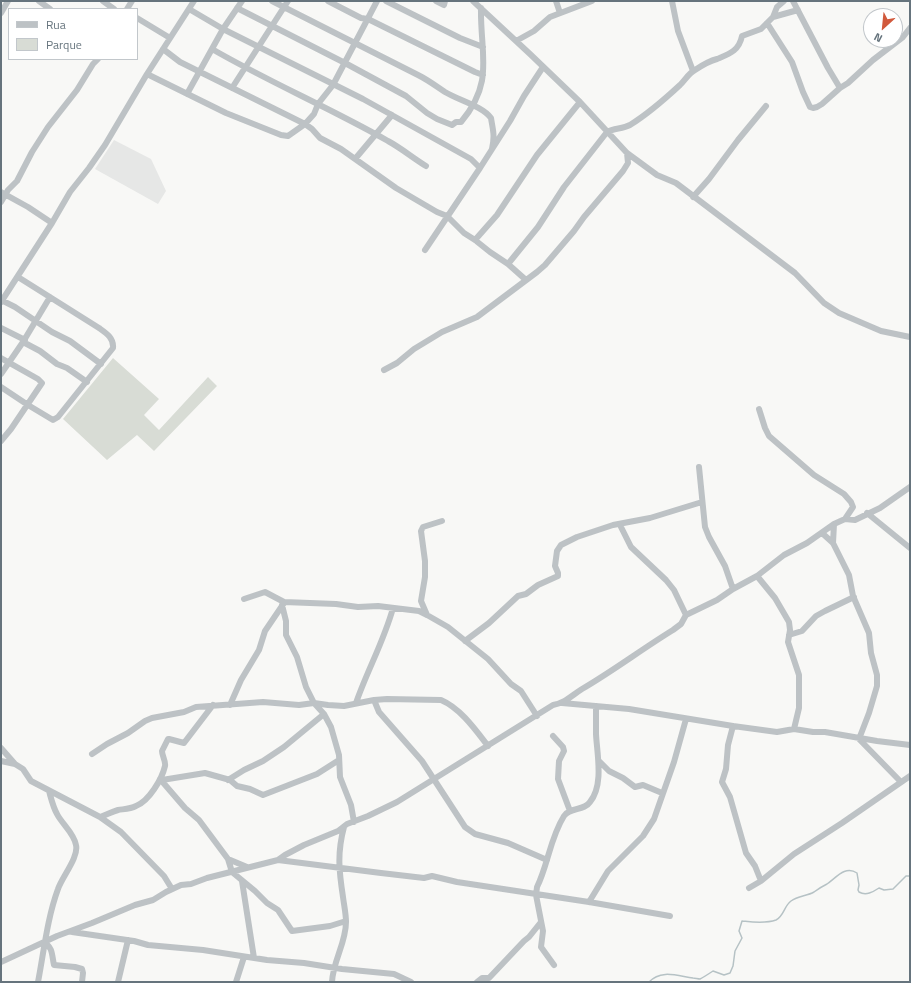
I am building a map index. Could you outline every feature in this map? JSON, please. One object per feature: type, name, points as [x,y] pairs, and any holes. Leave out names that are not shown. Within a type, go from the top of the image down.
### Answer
[{"type":"street","points":[[1,13],[8,1]]},
{"type":"street","points":[[40,1],[49,8]]},
{"type":"street","points":[[103,1],[113,8]]},
{"type":"street","points":[[101,364],[70,341],[52,332],[1,301],[18,277],[70,192],[105,145],[147,74],[194,1]]},
{"type":"street","points":[[187,94],[198,71],[242,1]]},
{"type":"street","points":[[272,1],[418,75],[436,85],[444,92],[480,109],[491,118],[491,126],[494,133],[492,149]]},
{"type":"street","points":[[232,88],[288,1]]},
{"type":"street","points":[[328,1],[361,18],[368,19],[475,72],[484,75]]},
{"type":"street","points":[[147,74],[226,113],[281,135],[288,136],[314,114],[318,104],[333,85],[377,1]]},
{"type":"street","points":[[386,1],[460,38],[483,47]]},
{"type":"street","points":[[436,1],[444,5],[445,1]]},
{"type":"street","points":[[473,1],[580,102],[627,153],[657,175],[676,183],[795,273],[824,303],[839,313],[881,331],[910,337]]},
{"type":"street","points":[[556,1],[560,13]]},
{"type":"street","points":[[516,40],[534,31],[550,17],[592,1]]},
{"type":"street","points":[[672,1],[678,31],[693,71]]},
{"type":"street","points":[[508,264],[538,226],[564,187],[607,132],[612,129],[625,128],[672,92],[693,71],[717,58],[729,54],[739,47],[742,36],[761,29],[773,17],[777,7],[784,1]]},
{"type":"street","points":[[793,1],[840,88]]},
{"type":"street","points":[[237,8],[406,96],[426,113],[452,125],[456,122],[461,122],[473,106],[480,90],[484,75],[481,8]]},
{"type":"street","points":[[189,9],[223,29],[363,99],[471,159],[480,168]]},
{"type":"street","points":[[773,17],[798,10]]},
{"type":"street","points":[[138,19],[170,38]]},
{"type":"street","points":[[767,23],[792,62],[803,92],[810,107],[813,108],[817,107],[848,83],[873,60],[903,37],[910,28]]},
{"type":"street","points":[[163,49],[180,62],[312,128],[320,138],[355,159],[396,188],[437,212],[447,216],[464,233],[508,264],[526,280]]},
{"type":"street","points":[[212,49],[389,141],[426,166]]},
{"type":"street","points":[[1,202],[3,193],[17,181],[32,152],[48,127],[77,90],[91,61]]},
{"type":"street","points":[[425,250],[480,168],[543,67]]},
{"type":"street","points":[[475,240],[498,215],[537,155],[580,102]]},
{"type":"street","points":[[693,197],[709,179],[766,106]]},
{"type":"street","points":[[355,159],[392,115]]},
{"type":"street","points":[[384,370],[397,363],[414,349],[442,332],[477,317],[545,265],[623,171],[628,163],[627,153]]},
{"type":"street","points":[[3,193],[52,223]]},
{"type":"street","points":[[1,387],[53,420],[58,417],[113,348],[113,343],[109,336],[99,328],[18,277]]},
{"type":"street","points":[[1,374],[24,341],[50,297]]},
{"type":"street","points":[[1,328],[40,351],[57,364],[67,368],[87,382]]},
{"type":"street","points":[[1,358],[42,383],[12,429],[1,441]]},
{"type":"street","points":[[759,409],[769,436],[814,475],[848,498],[853,507],[845,519]]},
{"type":"street","points":[[699,467],[705,527],[709,538],[725,566],[733,589]]},
{"type":"street","points":[[562,703],[673,630],[681,624],[686,615],[717,600],[733,589],[757,576],[784,555],[797,549],[834,524],[845,519],[855,520],[880,508],[910,487]]},
{"type":"street","points":[[465,641],[489,624],[518,596],[526,594],[538,585],[558,576],[555,566],[557,551],[561,544],[577,537],[620,524],[650,518],[702,502]]},
{"type":"street","points":[[867,513],[910,548]]},
{"type":"street","points":[[427,615],[421,601],[425,577],[425,561],[421,531],[423,527],[442,521]]},
{"type":"street","points":[[620,524],[631,546],[666,580],[674,590],[686,615]]},
{"type":"street","points":[[833,543],[834,524]]},
{"type":"street","points":[[822,533],[833,543],[849,575],[854,597],[869,633],[871,653],[877,676],[877,686],[859,738]]},
{"type":"street","points":[[757,576],[782,609],[789,622],[790,630],[788,642],[799,675],[799,708],[794,729]]},
{"type":"street","points":[[244,599],[265,592],[283,603],[393,608],[419,611],[448,627],[488,659],[511,684],[521,692],[537,716]]},
{"type":"street","points":[[789,635],[802,631],[816,616],[854,597]]},
{"type":"street","points":[[283,603],[287,638],[297,657],[306,687],[314,703],[324,714],[331,727],[339,760],[340,777],[351,805],[354,822]]},
{"type":"street","points":[[230,705],[240,680],[259,650],[265,630],[283,603]]},
{"type":"street","points":[[356,703],[366,676],[372,666],[383,639],[393,608]]},
{"type":"street","points":[[92,754],[128,733],[145,721],[152,718],[176,714],[196,707],[262,702],[299,705],[314,703],[344,706],[374,700],[418,698],[441,700],[448,703],[456,709],[488,746]]},
{"type":"street","points":[[374,700],[379,712],[422,761],[461,822],[469,830],[482,836],[508,842],[547,860]]},
{"type":"street","points":[[278,860],[304,846],[338,832],[347,824],[383,809],[537,716],[552,705],[562,703],[642,711],[777,732],[794,729],[844,734],[859,738],[910,745]]},
{"type":"street","points":[[100,818],[118,810],[135,807],[148,798],[161,779],[165,762],[162,751],[168,739],[184,743],[213,705]]},
{"type":"street","points":[[554,965],[542,947],[543,933],[536,895],[537,887],[552,843],[564,816],[570,811],[584,807],[590,803],[596,789],[599,761],[596,736],[596,706]]},
{"type":"street","points":[[228,780],[263,761],[324,714]]},
{"type":"street","points":[[589,902],[608,871],[643,836],[654,819],[674,762],[686,719]]},
{"type":"street","points":[[733,726],[728,746],[726,769],[722,782],[730,797],[746,853],[755,866],[761,881]]},
{"type":"street","points":[[553,736],[564,747],[564,752],[559,761],[558,779],[570,811]]},
{"type":"street","points":[[859,738],[901,782]]},
{"type":"street","points":[[1,748],[15,764],[22,769],[31,781],[100,818],[121,832],[164,876],[172,889]]},
{"type":"street","points":[[161,779],[188,777],[203,773],[212,774],[232,781],[237,786],[250,789],[263,795],[317,774],[339,760]]},
{"type":"street","points":[[1,761],[15,764]]},
{"type":"street","points":[[599,761],[609,771],[636,787],[643,785],[662,793]]},
{"type":"street","points":[[749,888],[761,881],[794,854],[910,776]]},
{"type":"street","points":[[161,779],[185,808],[199,820],[228,859],[232,872],[267,903],[278,910],[292,930],[330,926],[346,921]]},
{"type":"street","points":[[38,982],[49,919],[58,890],[66,872],[70,867],[77,846],[56,813],[49,791]]},
{"type":"street","points":[[332,982],[346,921],[339,867],[339,848],[344,827]]},
{"type":"street","points":[[228,859],[247,867]]},
{"type":"street","points":[[1,962],[44,942],[135,905],[153,900],[181,885],[191,884],[207,878],[278,860],[424,878],[432,876],[536,895],[589,902],[670,916]]},
{"type":"street","points":[[242,881],[254,958]]},
{"type":"street","points":[[477,982],[482,978],[489,978],[529,937],[541,922]]},
{"type":"street","points":[[69,932],[128,940],[148,945],[203,950],[244,957],[394,974],[411,982]]},
{"type":"street","points":[[118,982],[128,940]]},
{"type":"street","points":[[44,942],[51,950],[54,965],[82,969],[82,982]]},
{"type":"street","points":[[236,982],[244,957]]},
{"type":"shaded area","points":[[114,140],[151,159],[166,191],[158,204],[95,169]]},
{"type":"green space","points":[[113,358],[159,399],[144,415],[159,430],[208,377],[217,386],[154,451],[137,435],[107,460],[63,419]]},
{"type":"waterway","points":[[649,982],[664,974],[700,979],[713,971],[724,975],[730,973],[733,966],[735,951],[742,938],[739,931],[742,921],[763,922],[776,920],[781,916],[791,901],[814,892],[845,871],[849,870],[857,873],[859,885],[858,890],[864,894],[879,888],[884,890],[893,889],[906,876],[910,876]]}]
